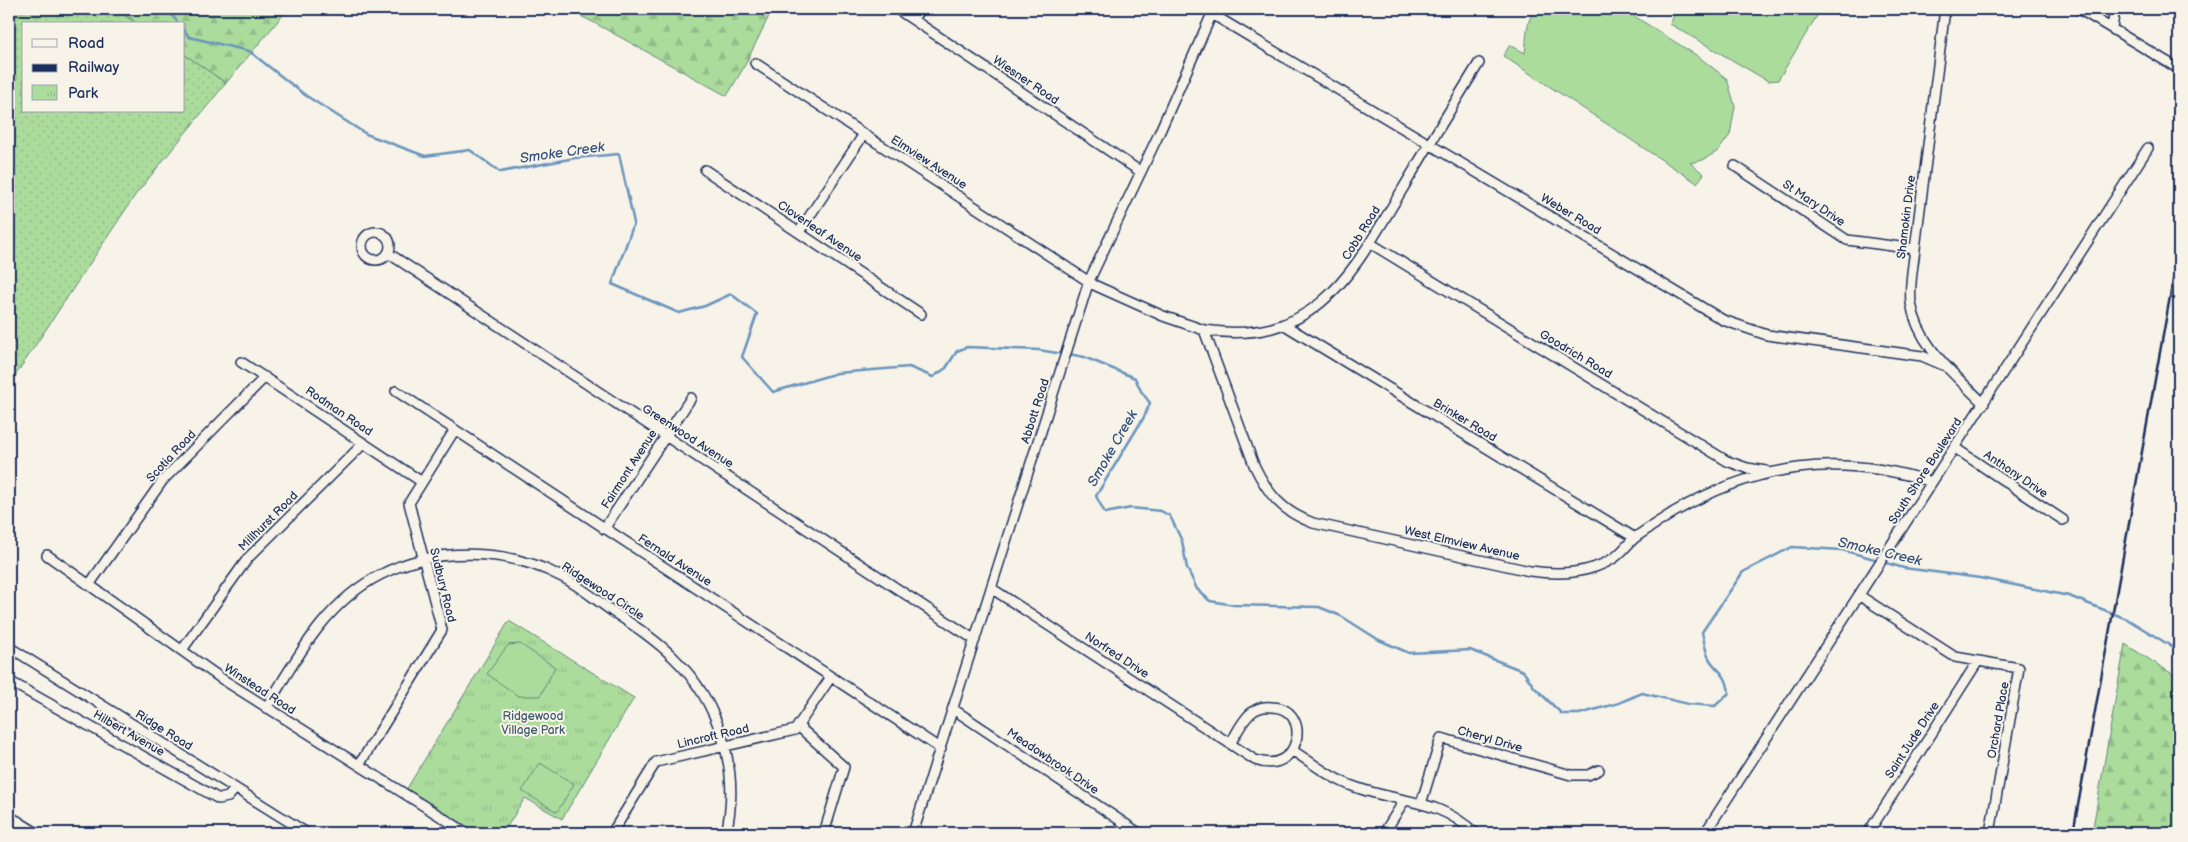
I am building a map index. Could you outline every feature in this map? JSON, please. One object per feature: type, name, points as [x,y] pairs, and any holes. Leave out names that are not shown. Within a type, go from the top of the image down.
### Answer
[{"type":"street","name":"Wiesner Road","points":[[897,9],[1141,172]]},
{"type":"street","points":[[913,19],[920,9]]},
{"type":"street","name":"Shamokin Drive","points":[[1945,9],[1910,288],[1914,317],[1928,346],[1943,365],[1984,404]]},
{"type":"street","points":[[2079,9],[2179,69]]},
{"type":"street","points":[[2112,28],[2115,9]]},
{"type":"street","name":"Weber Road","points":[[1213,11],[1429,145],[1722,320],[1767,335],[1922,356],[1943,365]]},
{"type":"street","name":"Abbott Road","points":[[916,832],[991,588],[1089,282],[1141,172],[1213,11]]},
{"type":"street","name":"Elmview Avenue","points":[[755,63],[1089,282]]},
{"type":"street","name":"Cobb Road","points":[[1204,330],[1224,333],[1248,332],[1283,324],[1309,312],[1338,289],[1370,243],[1478,63]]},
{"type":"street","points":[[799,232],[864,134]]},
{"type":"street","name":"South Shore Boulevard","points":[[1705,833],[2148,148]]},
{"type":"street","name":"St Mary Drive","points":[[1735,166],[1847,240],[1915,249]]},
{"type":"street","name":"Cloverleaf Avenue","points":[[705,170],[920,314]]},
{"type":"street","name":"Goodrich Road","points":[[1370,243],[1727,461],[1747,468],[1774,471]]},
{"type":"street","name":"Greenwood Avenue","points":[[388,253],[975,640]]},
{"type":"street","points":[[1089,282],[1163,316],[1204,330]]},
{"type":"street","name":"Brinker Road","points":[[1283,324],[1635,538]]},
{"type":"street","name":"West Elmview Avenue","points":[[1204,330],[1254,465],[1263,485],[1279,504],[1313,523],[1530,571],[1552,574],[1578,572],[1606,563],[1624,550],[1635,538],[1674,512],[1709,494],[1752,476],[1774,471],[1812,467],[1862,467],[1893,471],[1932,482]]},
{"type":"street","name":"Rodman Road","points":[[241,362],[422,482]]},
{"type":"street","name":"Scotia Road","points":[[89,584],[163,480],[264,377]]},
{"type":"street","name":"Fernald Avenue","points":[[396,392],[941,749]]},
{"type":"street","name":"Fairmont Avenue","points":[[604,529],[691,398]]},
{"type":"street","name":"Sudbury Road","points":[[359,766],[442,630],[409,503],[454,431]]},
{"type":"street","name":"Millhurst Road","points":[[182,650],[248,558],[364,443]]},
{"type":"street","name":"Anthony Drive","points":[[1955,448],[2063,520]]},
{"type":"street","name":"Winstead Road","points":[[47,555],[266,708],[466,833]]},
{"type":"street","name":"Ridgewood Circle","points":[[266,708],[307,641],[351,594],[379,575],[424,560],[448,555],[492,555],[538,566],[564,578],[641,631],[673,657],[694,681],[716,719],[725,747],[731,800],[726,833]]},
{"type":"street","name":"Norfred Drive","points":[[991,588],[1261,762],[1277,762],[1284,759],[1292,750]]},
{"type":"street","name":"Orchard Place","points":[[1860,596],[1955,657],[2020,668],[1990,833]]},
{"type":"street","name":"Ridge Road","points":[[9,648],[307,833]]},
{"type":"street","name":"Saint Jude Drive","points":[[1868,833],[1978,661]]},
{"type":"street","points":[[824,833],[844,767],[798,726],[831,677]]},
{"type":"street","name":"Hilbert Avenue","points":[[9,681],[218,799],[228,797],[235,790]]},
{"type":"street","points":[[1231,742],[1251,713],[1265,706],[1276,707],[1288,714],[1297,728],[1297,738],[1292,750],[1339,780],[1379,795],[1443,810],[1456,817],[1475,833]]},
{"type":"street","name":"Meadowbrook Drive","points":[[953,709],[1139,833]]},
{"type":"street","name":"Lincroft Road","points":[[612,833],[656,762],[795,730],[798,726]]},
{"type":"street","name":"Cheryl Drive","points":[[1421,804],[1441,738],[1570,775],[1588,775],[1599,770]]},
{"type":"street","points":[[1384,833],[1404,801]]},
{"type":"street","points":[[9,816],[37,833]]},
{"type":"street","points":[[10,833],[18,821]]},
{"type":"green space","points":[[9,9],[115,9],[135,22],[22,22],[22,112],[185,112],[185,55],[226,83],[136,194],[9,385]]},
{"type":"green space","points":[[115,9],[288,9],[226,83],[185,55],[185,22],[135,22]]},
{"type":"green space","points":[[564,9],[760,9],[769,16],[744,67],[727,96],[589,20]]},
{"type":"green space","points":[[1536,9],[1623,9],[1699,57],[1727,79],[1735,106],[1730,135],[1718,151],[1703,160],[1690,163],[1704,174],[1697,183],[1503,56],[1510,45],[1525,53],[1528,24],[1532,13]]},
{"type":"green space","points":[[1677,9],[1821,9],[1778,80],[1768,81],[1670,24]]},
{"type":"green space","name":"Ridgewood Village Park","points":[[509,621],[634,698],[562,819],[525,798],[503,833],[478,833],[406,790]]},
{"type":"green space","points":[[520,644],[555,667],[540,696],[518,696],[487,674],[508,645]]},
{"type":"green space","points":[[2125,644],[2179,678],[2179,833],[2092,833]]},
{"type":"green space","points":[[540,763],[574,784],[557,812],[522,791]]},
{"type":"waterway","name":"Smoke Creek","points":[[167,9],[177,22]]},
{"type":"waterway","name":"Smoke Creek","points":[[185,31],[189,37],[249,51],[305,95],[366,134],[425,156],[470,150],[500,172],[575,158],[619,154],[634,223],[612,284],[679,313],[705,306],[731,294],[757,314],[742,357],[773,392],[837,373],[909,367],[933,377],[946,368],[957,351],[967,347],[1039,350],[1063,354]]},
{"type":"waterway","name":"Smoke Creek","points":[[1069,354],[1084,357],[1135,378],[1141,391],[1150,403],[1144,417],[1096,496],[1105,513],[1131,508],[1161,511],[1170,516],[1182,541],[1187,568],[1197,589],[1210,601],[1234,605],[1319,607],[1341,616],[1379,640],[1409,653],[1470,650],[1523,671],[1534,687],[1562,714],[1579,714],[1619,703],[1642,693],[1688,704],[1715,706],[1729,693],[1723,675],[1708,656],[1702,632],[1743,572],[1792,547],[1842,550],[1878,560]]},
{"type":"waterway","name":"Smoke Creek","points":[[1883,562],[1904,568],[1980,578],[2069,596],[2127,619],[2179,651]]},
{"type":"railway","points":[[2073,833],[2179,247]]}]
